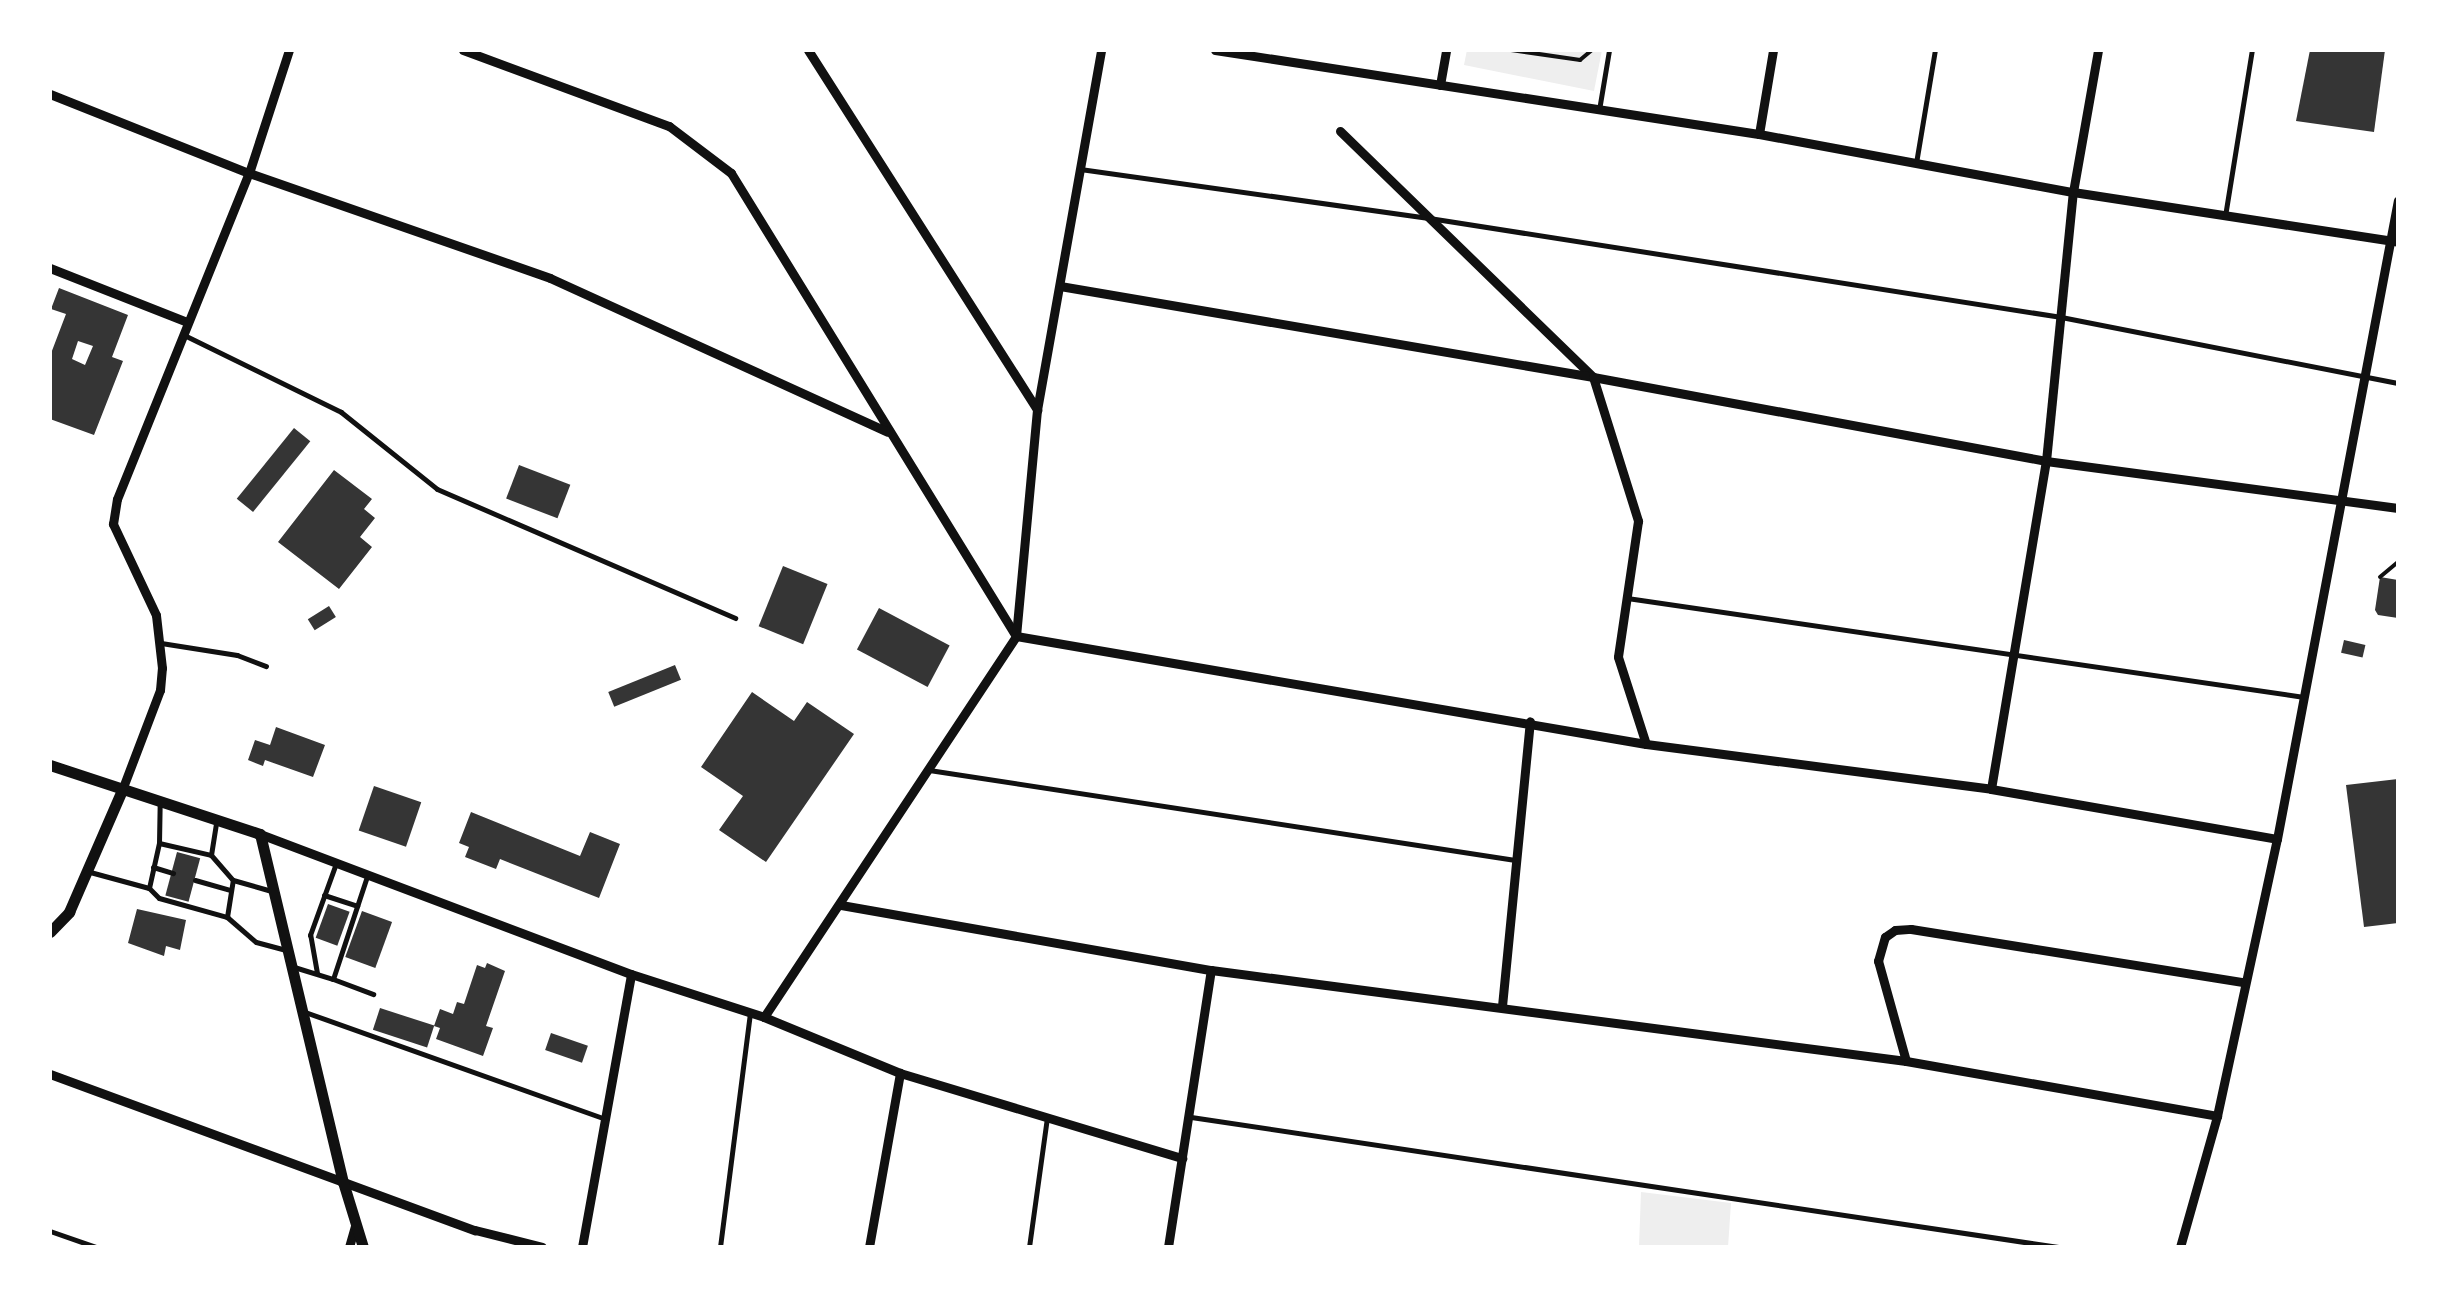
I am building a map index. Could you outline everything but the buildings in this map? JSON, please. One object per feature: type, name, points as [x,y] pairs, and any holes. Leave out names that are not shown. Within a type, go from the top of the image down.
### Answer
[{"type":"street","points":[[50,932],[69,912],[89,872],[160,690],[160,643],[152,604],[113,524],[117,499],[249,172],[289,50]]},
{"type":"street","points":[[463,50],[669,126],[731,173],[1016,636],[1530,721],[1646,744],[1990,790],[2276,839]]},
{"type":"street","points":[[808,50],[1036,410]]},
{"type":"street","points":[[764,1018],[1016,636],[1036,410],[1101,50]]},
{"type":"street","points":[[1215,50],[1758,134],[2073,192],[2395,241]]},
{"type":"street","points":[[1440,86],[1446,50]]},
{"type":"street","points":[[1758,134],[1773,50]]},
{"type":"street","points":[[1990,790],[2046,462],[2073,192],[2098,50]]},
{"type":"street","points":[[50,94],[249,172],[550,278],[890,434]]},
{"type":"street","points":[[1340,131],[1593,377],[1638,521],[1618,656],[1646,744]]},
{"type":"street","points":[[2180,1247],[2217,1116],[2242,982],[2276,839],[2395,241],[2398,200]]},
{"type":"street","points":[[50,268],[186,322]]},
{"type":"street","points":[[1060,286],[1593,377],[2046,462],[2398,508]]},
{"type":"street","points":[[1502,1006],[1530,721]]},
{"type":"street","points":[[50,765],[260,834],[631,974],[764,1018],[900,1073],[1182,1158]]},
{"type":"street","points":[[260,834],[343,1182],[364,1247]]},
{"type":"street","points":[[841,906],[1212,970],[1906,1060],[2217,1116]]},
{"type":"street","points":[[1906,1060],[1878,961],[1885,937],[1895,930],[2242,982]]},
{"type":"street","points":[[1168,1247],[1212,970]]},
{"type":"street","points":[[582,1247],[631,974]]},
{"type":"street","points":[[870,1247],[900,1073]]},
{"type":"street","points":[[50,1074],[475,1230],[542,1247]]},
{"type":"street","points":[[349,1247],[356,1224]]},
{"type":"lane","points":[[1599,110],[1609,50]]},
{"type":"lane","points":[[1916,163],[1936,50]]},
{"type":"lane","points":[[2225,216],[2252,50]]},
{"type":"lane","points":[[1080,169],[1429,218],[2061,317],[2398,383]]},
{"type":"lane","points":[[182,334],[342,412],[438,490],[735,618]]},
{"type":"lane","points":[[1627,598],[2304,697]]},
{"type":"lane","points":[[160,643],[237,656],[266,666]]},
{"type":"lane","points":[[929,770],[1518,860]]},
{"type":"lane","points":[[149,888],[159,843],[160,804]]},
{"type":"lane","points":[[212,855],[217,820]]},
{"type":"lane","points":[[159,843],[212,855],[233,880],[274,891]]},
{"type":"lane","points":[[318,973],[310,935],[336,862]]},
{"type":"lane","points":[[153,867],[172,874]]},
{"type":"lane","points":[[89,872],[149,888],[159,898],[227,918],[256,942],[288,950]]},
{"type":"lane","points":[[333,979],[367,874]]},
{"type":"lane","points":[[195,880],[231,890]]},
{"type":"lane","points":[[227,918],[233,880]]},
{"type":"lane","points":[[324,895],[357,906]]},
{"type":"lane","points":[[292,966],[373,994]]},
{"type":"lane","points":[[302,1011],[604,1120]]},
{"type":"lane","points":[[720,1247],[750,1013]]},
{"type":"lane","points":[[1188,1116],[2058,1247]]},
{"type":"lane","points":[[1030,1247],[1047,1118]]},
{"type":"lane","points":[[50,1231],[96,1247]]},
{"type":"path","points":[[1511,50],[1580,60],[1592,50]]},
{"type":"path","points":[[2380,577],[2398,562]]},
{"type":"shaded area","points":[[1467,50],[1602,50],[1594,91],[1464,65]]},
{"type":"shaded area","points":[[1641,1192],[1731,1203],[1728,1247],[1639,1247]]}]
